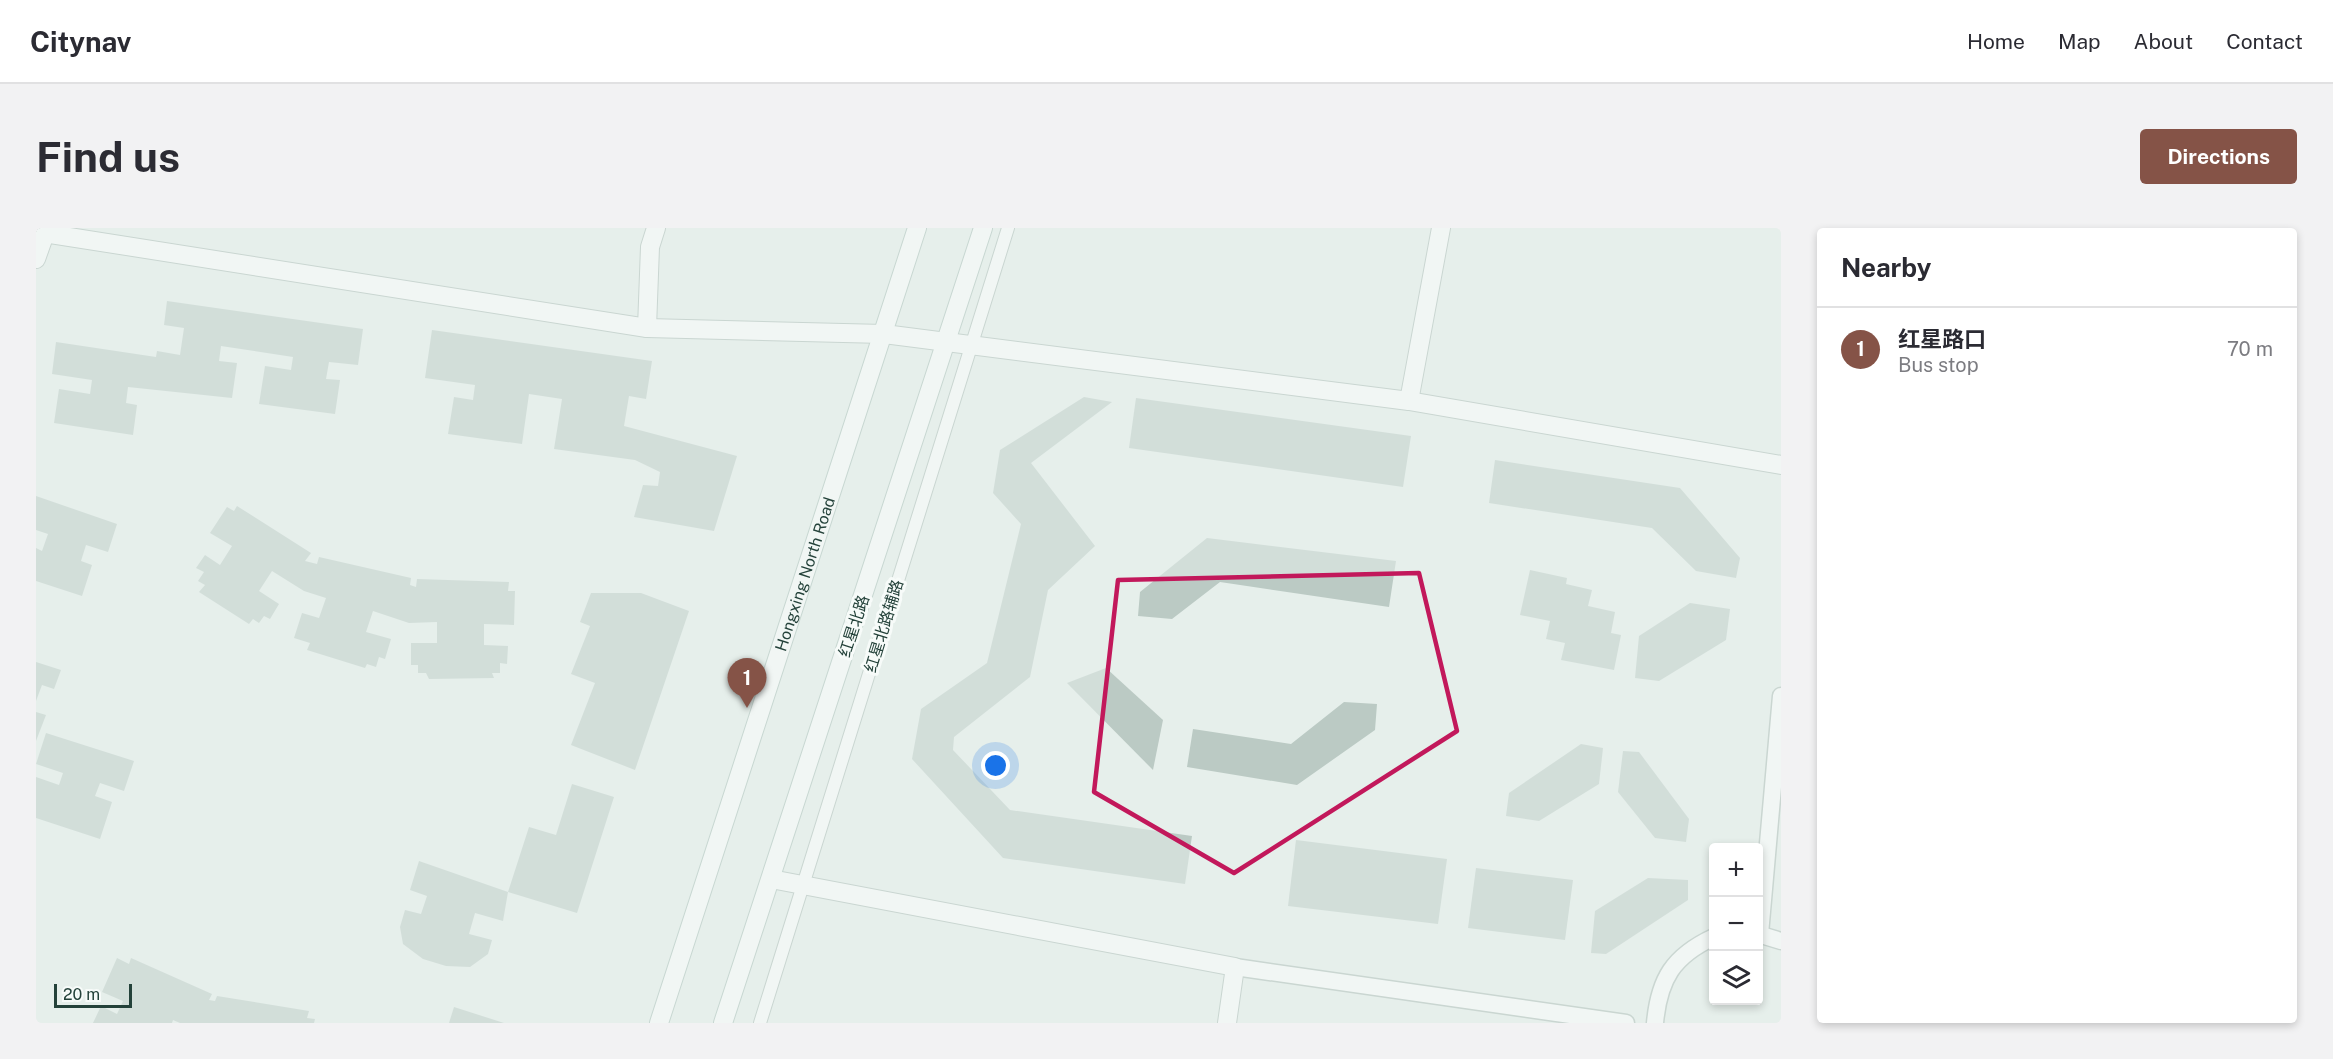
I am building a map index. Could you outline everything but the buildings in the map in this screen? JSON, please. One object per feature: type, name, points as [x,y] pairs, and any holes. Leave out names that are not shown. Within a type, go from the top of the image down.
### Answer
[{"type":"street","points":[[647,328],[650,247],[656,228]]},
{"type":"street","name":"Hongxing North Road","points":[[659,1023],[917,228]]},
{"type":"street","name":"红星北路","points":[[723,1023],[948,342],[983,228]]},
{"type":"street","points":[[1409,401],[1441,228]]},
{"type":"street","points":[[36,259],[46,231],[647,328],[884,334],[1409,401],[1781,465]]},
{"type":"street","points":[[1762,897],[1781,696]]},
{"type":"street","points":[[771,879],[1235,967],[1626,1023]]},
{"type":"street","points":[[1763,935],[1781,940]]},
{"type":"street","points":[[1655,1023],[1658,997],[1670,969],[1692,947],[1709,939]]},
{"type":"street","points":[[1227,1023],[1235,967]]},
{"type":"lane","name":"红星北路辅路","points":[[760,1023],[1008,228]]},
{"type":"highlighted area","points":[[1419,573],[1457,731],[1234,873],[1094,792],[1118,580]]},
{"type":"place","name":"红星路口","points":[[747,708]]}]
